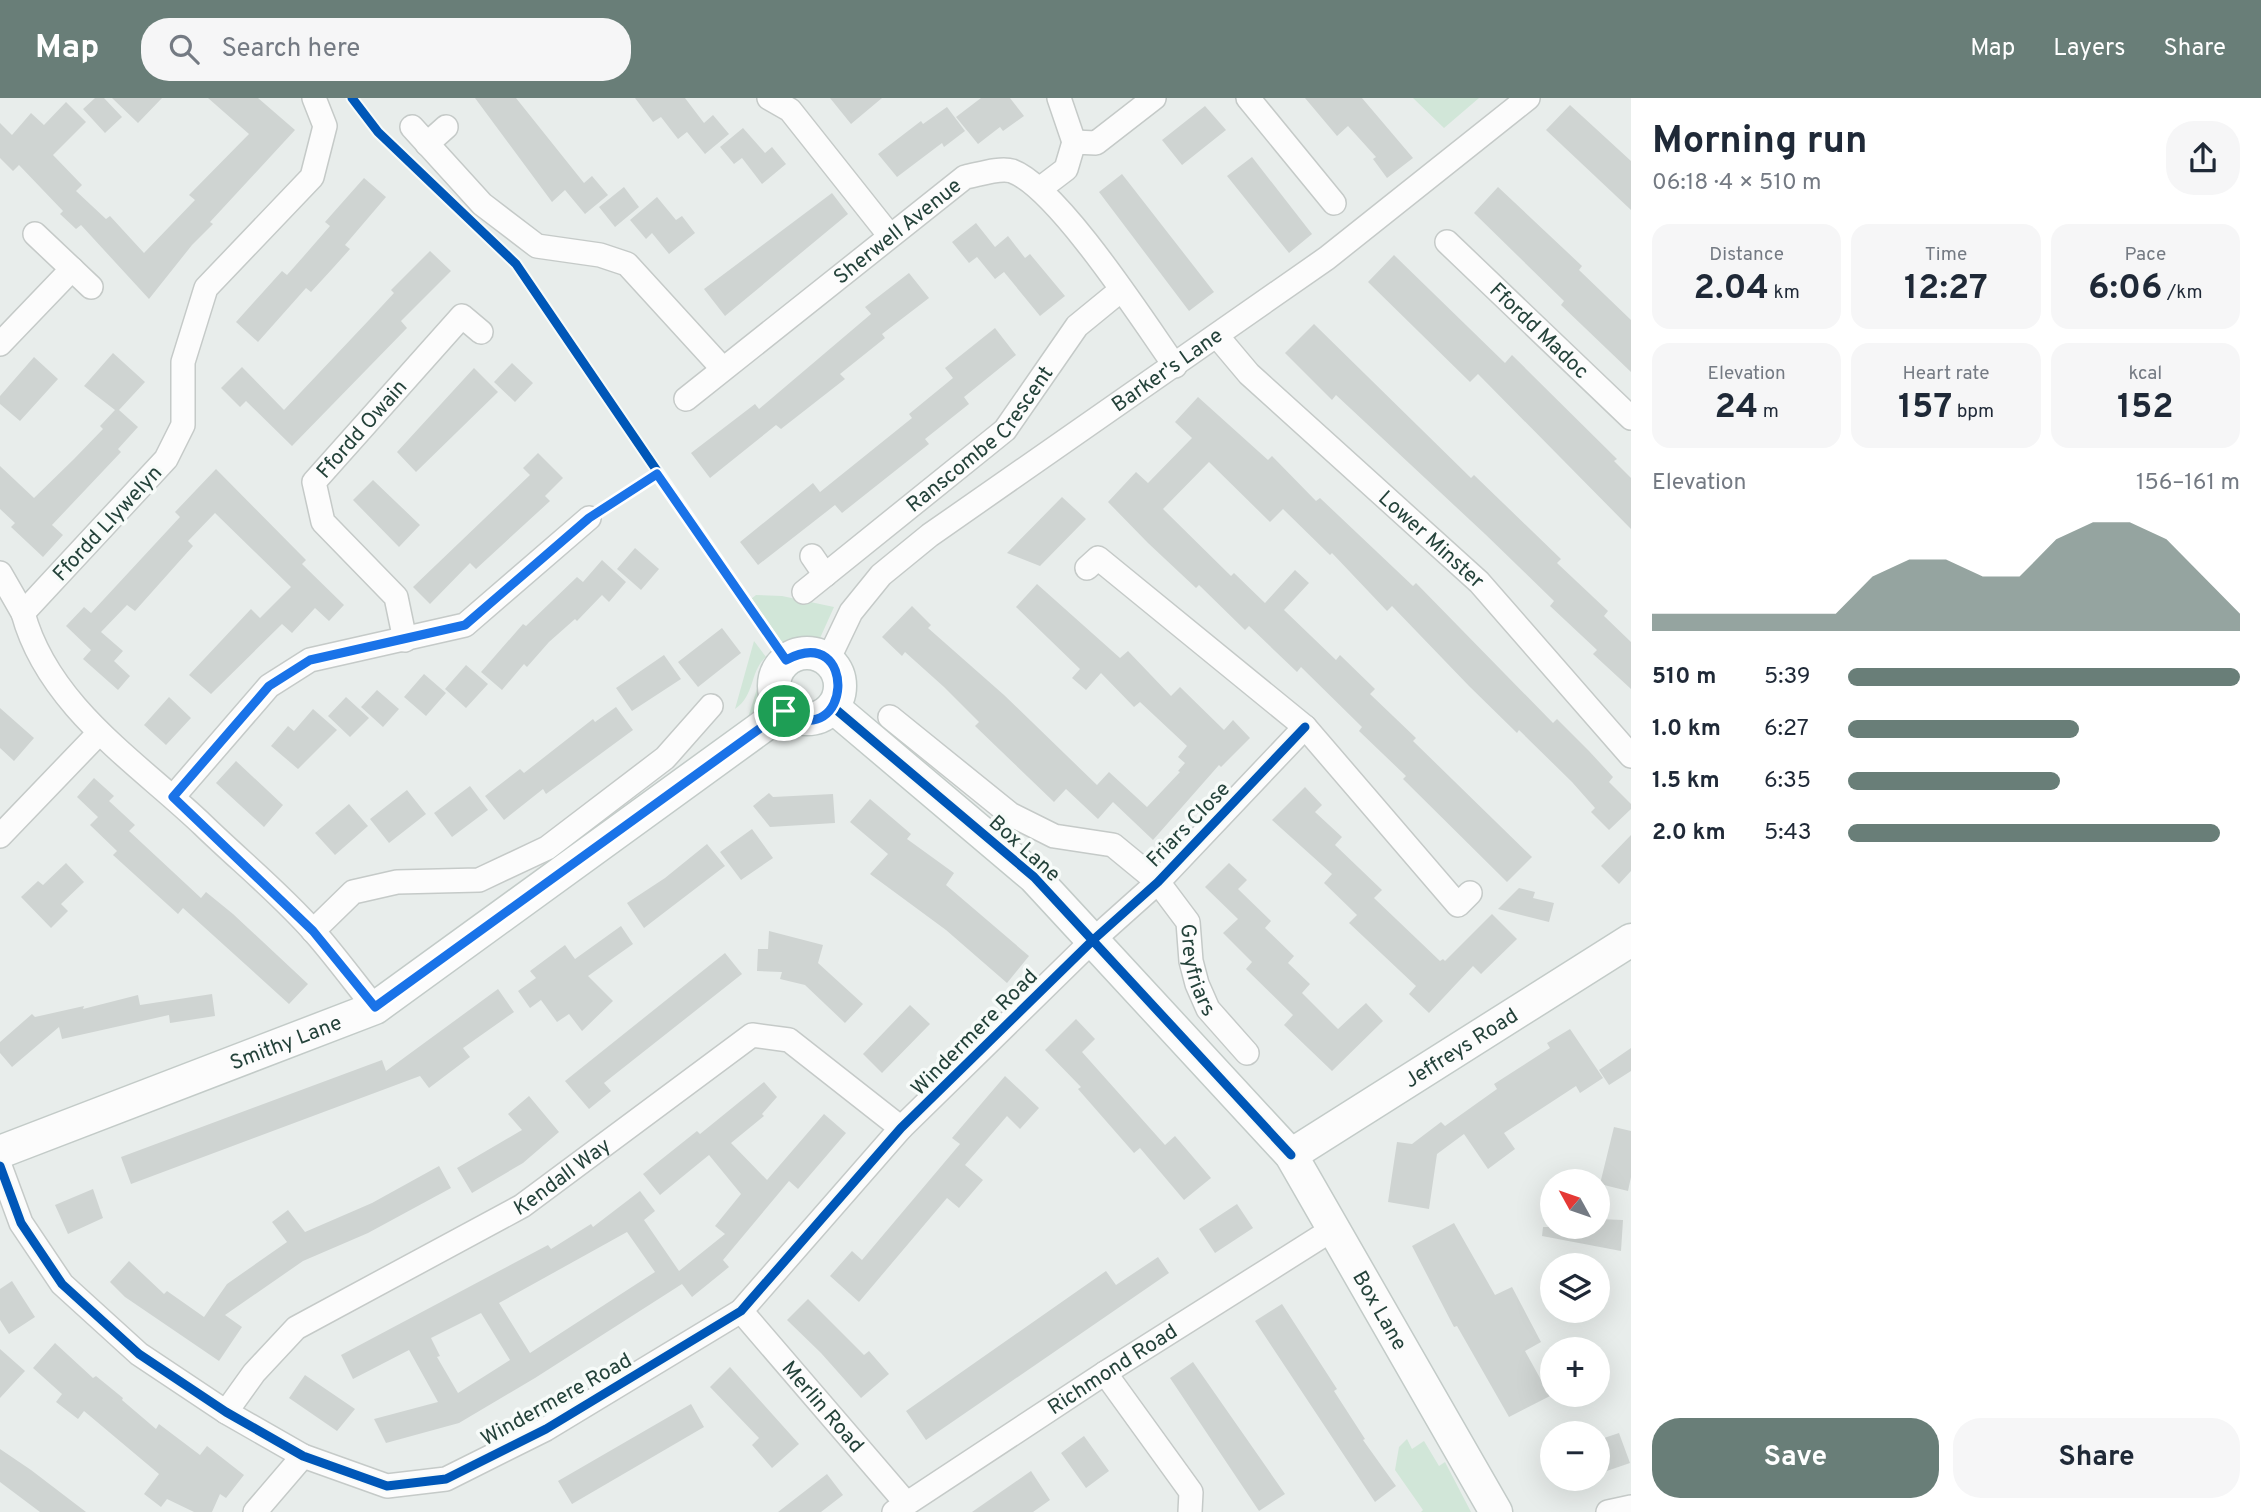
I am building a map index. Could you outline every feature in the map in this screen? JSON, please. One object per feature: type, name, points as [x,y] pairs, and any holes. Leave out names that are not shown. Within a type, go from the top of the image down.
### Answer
[{"type":"street","name":"Ffordd Llywelyn","points":[[23,613],[166,459],[183,425],[183,362],[206,288],[312,177],[325,126],[314,98]]},
{"type":"street","points":[[769,98],[790,110],[890,236]]},
{"type":"street","points":[[1041,188],[1066,169],[1074,142],[1059,98]]},
{"type":"street","points":[[1074,142],[1096,143],[1154,98]]},
{"type":"street","points":[[1248,98],[1334,203]]},
{"type":"street","name":"Barker's Lane","points":[[828,660],[851,612],[881,575],[930,535],[1327,258],[1528,98]]},
{"type":"street","points":[[412,127],[482,204],[537,246],[600,255],[627,264],[723,369]]},
{"type":"street","points":[[427,144],[446,127]]},
{"type":"street","name":"Sherwell Avenue","points":[[686,399],[965,177],[1010,170],[1041,188],[1121,290],[1175,366]]},
{"type":"street","points":[[35,234],[91,287]]},
{"type":"street","name":"Ffordd Madoc","points":[[1447,242],[1631,418]]},
{"type":"street","points":[[0,344],[72,269]]},
{"type":"street","name":"Ranscombe Crescent","points":[[804,592],[1005,430],[1077,326],[1121,290]]},
{"type":"street","name":"Ffordd Owain","points":[[405,640],[396,597],[323,522],[314,482],[462,316],[481,332]]},
{"type":"street","name":"Lower Minster","points":[[1217,336],[1250,374],[1479,582],[1631,755]]},
{"type":"street","points":[[173,797],[269,686],[310,660],[465,625],[589,518]]},
{"type":"street","points":[[812,556],[825,575]]},
{"type":"street","points":[[1099,556],[1305,727],[1458,906]]},
{"type":"street","points":[[0,573],[23,613],[30,638],[48,674],[99,733],[173,797],[313,931],[375,1007]]},
{"type":"street","points":[[807,653],[828,660],[839,677],[840,687],[833,707],[815,719],[793,717],[784,711],[774,695],[773,685],[780,667],[796,654],[807,653]]},
{"type":"street","points":[[313,931],[353,892],[397,882],[479,880],[547,848],[665,758],[711,706]]},
{"type":"street","name":"Box Lane","points":[[833,707],[1034,877],[1291,1156],[1496,1512]]},
{"type":"street","name":"Smithy Lane","points":[[0,1152],[375,1007],[784,711]]},
{"type":"street","name":"Greyfriars","points":[[890,717],[1010,814],[1054,836],[1113,845],[1158,882],[1188,922],[1191,961],[1208,1009],[1247,1053]]},
{"type":"street","name":"Friars Close","points":[[1092,941],[1158,882],[1305,727]]},
{"type":"street","points":[[0,836],[99,733]]},
{"type":"street","name":"Jeffreys Road","points":[[1291,1156],[1631,940]]},
{"type":"street","name":"Windermere Road","points":[[0,1166],[21,1223],[62,1284],[139,1354],[226,1412],[303,1456],[387,1486],[446,1479],[546,1429],[741,1311],[901,1128],[1092,941]]},
{"type":"street","name":"Kendall Way","points":[[226,1412],[254,1373],[296,1328],[522,1206],[752,1035],[789,1040],[901,1128]]},
{"type":"street","name":"Richmond Road","points":[[900,1507],[1333,1229]]},
{"type":"street","name":"Merlin Road","points":[[741,1311],[900,1507]]},
{"type":"street","points":[[1105,1373],[1191,1492],[1190,1512]]},
{"type":"street","points":[[255,1512],[303,1456]]},
{"type":"street","points":[[1608,1512],[1631,1507]]},
{"type":"green space","points":[[1413,98],[1479,98],[1444,128]]},
{"type":"green space","points":[[756,595],[782,596],[834,607],[816,647],[804,644],[788,651],[751,599]]},
{"type":"green space","points":[[754,641],[766,657],[757,669],[746,697],[735,709]]},
{"type":"green space","points":[[776,656],[779,662],[764,700],[747,721],[764,666]]},
{"type":"green space","points":[[1407,1439],[1412,1449],[1424,1441],[1439,1466],[1445,1462],[1471,1512],[1421,1512],[1423,1510],[1395,1470],[1399,1447]]},
{"type":"building","points":[[95,98],[104,98],[122,117],[105,133],[83,109]]},
{"type":"building","points":[[112,98],[162,98],[138,123]]},
{"type":"building","points":[[208,98],[258,98],[295,130],[210,222],[213,224],[192,245],[149,299],[81,225],[76,229],[60,214],[63,211],[19,165],[13,171],[0,158],[0,123],[12,135],[31,113],[44,125],[66,102],[86,122],[53,155],[82,185],[76,191],[106,219],[110,216],[144,253],[195,200],[189,195],[249,134]]},
{"type":"building","points":[[475,98],[516,98],[584,183],[592,176],[608,195],[585,214],[565,190],[552,202]]},
{"type":"building","points":[[635,98],[685,98],[704,123],[713,115],[729,134],[705,154],[687,132],[678,139],[661,117],[653,122]]},
{"type":"building","points":[[830,98],[882,98],[851,124]]},
{"type":"building","points":[[981,98],[1010,98],[1024,116],[1003,131],[1000,127],[978,144],[956,117]]},
{"type":"building","points":[[1305,98],[1362,98],[1413,158],[1387,178],[1373,159],[1376,157],[1348,126],[1337,136]]},
{"type":"building","points":[[1570,105],[1631,161],[1631,210],[1546,130]]},
{"type":"building","points":[[1205,106],[1226,130],[1182,165],[1162,140]]},
{"type":"building","points":[[947,107],[965,131],[944,147],[942,143],[897,177],[878,154],[921,121],[923,124]]},
{"type":"building","points":[[743,128],[765,153],[772,147],[786,164],[762,184],[742,158],[734,164],[720,147]]},
{"type":"building","points":[[1252,157],[1312,234],[1289,253],[1227,176]]},
{"type":"building","points":[[1122,174],[1214,292],[1189,311],[1099,192]]},
{"type":"building","points":[[364,178],[386,197],[345,245],[350,249],[311,292],[306,288],[258,342],[236,322],[282,271],[287,275],[303,257],[330,226],[325,222]]},
{"type":"building","points":[[624,187],[639,207],[615,227],[599,207]]},
{"type":"building","points":[[1498,187],[1582,266],[1579,270],[1631,320],[1631,372],[1561,305],[1564,301],[1474,213]]},
{"type":"building","points":[[832,193],[848,214],[725,316],[704,289]]},
{"type":"building","points":[[657,197],[676,220],[682,216],[695,233],[669,254],[652,233],[646,239],[630,220]]},
{"type":"building","points":[[976,223],[995,247],[1008,236],[1025,258],[1030,254],[1065,296],[1040,316],[1004,272],[995,279],[977,257],[969,263],[952,242]]},
{"type":"building","points":[[430,251],[451,271],[401,321],[407,328],[292,446],[246,401],[240,407],[221,388],[242,367],[284,410],[394,293],[391,290]]},
{"type":"building","points":[[1394,255],[1505,363],[1512,355],[1617,459],[1614,461],[1631,478],[1631,529],[1478,374],[1470,382],[1368,282]]},
{"type":"building","points":[[909,273],[929,298],[882,334],[885,338],[840,374],[845,379],[781,429],[776,425],[710,478],[691,453],[755,404],[759,409],[871,314],[865,307]]},
{"type":"building","points":[[1314,324],[1471,478],[1474,475],[1561,559],[1557,563],[1608,611],[1604,616],[1631,642],[1631,689],[1593,654],[1597,650],[1550,606],[1554,601],[1336,395],[1332,400],[1285,353]]},
{"type":"building","points":[[995,328],[1016,355],[964,397],[969,404],[925,439],[929,444],[842,513],[835,505],[758,565],[740,542],[813,483],[820,492],[912,418],[909,414],[953,378],[945,368]]},
{"type":"building","points":[[113,353],[145,382],[119,410],[138,427],[118,449],[121,452],[52,525],[63,535],[43,557],[11,527],[15,523],[0,509],[0,466],[34,498],[74,459],[103,429],[100,426],[115,410],[84,386]]},
{"type":"building","points":[[34,357],[58,379],[20,421],[0,404],[0,396]]},
{"type":"building","points":[[512,363],[533,383],[515,402],[494,382]]},
{"type":"building","points":[[474,368],[498,392],[416,472],[397,452]]},
{"type":"building","points":[[1198,397],[1268,460],[1272,456],[1316,501],[1320,498],[1413,586],[1416,583],[1553,723],[1557,719],[1589,751],[1613,777],[1609,782],[1631,804],[1631,809],[1609,830],[1591,812],[1595,808],[1572,782],[1519,730],[1517,733],[1392,606],[1387,611],[1332,553],[1330,555],[1283,509],[1270,522],[1209,462],[1163,509],[1231,576],[1234,573],[1265,603],[1295,570],[1309,583],[1284,610],[1336,660],[1340,655],[1375,689],[1370,694],[1416,738],[1413,741],[1532,857],[1507,882],[1403,779],[1406,776],[1359,731],[1362,727],[1301,667],[1297,672],[1249,626],[1245,630],[1199,585],[1196,588],[1148,543],[1108,502],[1136,472],[1148,483],[1192,438],[1175,422]]},
{"type":"building","points":[[538,453],[563,478],[545,496],[550,501],[476,569],[470,563],[430,604],[413,587],[530,475],[523,468]]},
{"type":"building","points":[[216,469],[306,560],[302,564],[344,605],[329,621],[315,608],[292,633],[282,624],[211,694],[189,675],[251,609],[260,618],[291,587],[215,513],[188,541],[193,546],[135,611],[127,605],[101,632],[123,651],[114,661],[130,676],[118,690],[83,659],[91,650],[66,626],[84,607],[91,613],[180,517],[175,512]]},
{"type":"building","points":[[373,480],[420,525],[399,547],[353,500]]},
{"type":"building","points":[[1062,497],[1086,519],[1040,566],[1007,553]]},
{"type":"building","points":[[635,548],[659,569],[641,590],[617,569]]},
{"type":"building","points":[[602,560],[626,582],[609,602],[602,595],[577,621],[575,619],[549,642],[527,667],[524,664],[502,690],[481,672],[523,624],[526,626],[577,577],[583,582]]},
{"type":"building","points":[[1037,584],[1120,658],[1128,651],[1171,696],[1180,687],[1224,730],[1233,720],[1250,738],[1221,767],[1219,765],[1153,840],[1113,802],[1098,819],[1066,789],[1054,802],[975,726],[979,722],[944,687],[905,652],[902,656],[882,637],[912,606],[931,625],[928,628],[1004,695],[1097,785],[1109,772],[1147,807],[1180,772],[1178,771],[1185,763],[1178,757],[1187,746],[1140,702],[1134,707],[1101,673],[1086,690],[1072,678],[1080,669],[1016,607]]},
{"type":"building","points":[[722,628],[741,653],[698,687],[678,662]]},
{"type":"building","points":[[664,655],[681,679],[632,711],[616,688]]},
{"type":"building","points":[[466,665],[488,684],[466,708],[445,689]]},
{"type":"building","points":[[424,674],[446,693],[426,716],[404,697]]},
{"type":"building","points":[[377,690],[399,709],[383,727],[361,707]]},
{"type":"building","points":[[169,697],[191,718],[166,745],[144,725]]},
{"type":"building","points":[[346,697],[369,718],[350,737],[328,716]]},
{"type":"building","points":[[616,707],[633,730],[546,794],[543,789],[504,820],[485,796],[520,769],[524,773],[593,719],[595,722]]},
{"type":"building","points":[[0,708],[34,738],[14,761],[0,748]]},
{"type":"building","points":[[313,709],[337,730],[298,769],[271,746],[288,726],[294,731]]},
{"type":"building","points":[[236,761],[283,805],[264,827],[216,783]]},
{"type":"building","points":[[94,778],[114,796],[109,801],[135,825],[129,831],[201,898],[206,892],[233,914],[308,984],[289,1004],[183,908],[178,914],[113,855],[117,851],[90,825],[98,817],[77,797]]},
{"type":"building","points":[[470,786],[488,810],[452,837],[434,813]]},
{"type":"building","points":[[1305,787],[1322,805],[1315,812],[1342,837],[1335,845],[1382,890],[1374,898],[1440,961],[1445,961],[1492,914],[1517,939],[1481,974],[1473,966],[1429,1013],[1409,994],[1416,986],[1349,923],[1357,915],[1324,883],[1332,874],[1272,820]]},
{"type":"building","points":[[407,790],[426,814],[389,843],[370,819]]},
{"type":"building","points":[[769,793],[773,797],[833,794],[835,823],[770,827],[753,806]]},
{"type":"building","points":[[870,799],[911,834],[907,839],[954,873],[946,885],[1029,956],[1007,983],[946,930],[870,874],[888,854],[850,822]]},
{"type":"building","points":[[349,804],[368,826],[335,855],[315,833]]},
{"type":"building","points":[[752,829],[773,858],[741,880],[720,852]]},
{"type":"building","points":[[1631,835],[1631,871],[1619,884],[1601,866]]},
{"type":"building","points":[[707,844],[725,866],[644,928],[627,903],[665,878]]},
{"type":"building","points":[[66,863],[84,882],[61,904],[68,911],[51,928],[21,897],[38,881],[43,885]]},
{"type":"building","points":[[1229,863],[1247,880],[1238,889],[1271,921],[1265,928],[1294,956],[1288,963],[1310,984],[1302,993],[1338,1029],[1366,1003],[1383,1021],[1332,1071],[1284,1025],[1293,1015],[1246,969],[1252,962],[1223,933],[1238,919],[1205,887]]},
{"type":"building","points":[[1519,888],[1535,892],[1533,898],[1554,903],[1549,922],[1498,909]]},
{"type":"building","points":[[621,926],[633,944],[588,976],[613,1001],[582,1031],[569,1014],[557,1022],[541,1000],[530,1008],[518,991],[536,978],[530,971],[565,945],[575,959]]},
{"type":"building","points":[[769,931],[823,945],[818,963],[863,1004],[845,1023],[805,985],[780,979],[782,972],[757,971],[758,949],[768,949]]},
{"type":"building","points":[[725,953],[742,974],[604,1083],[611,1091],[589,1109],[565,1081]]},
{"type":"building","points":[[498,989],[514,1012],[463,1048],[470,1057],[429,1088],[420,1076],[131,1184],[121,1157],[382,1060],[386,1071]]},
{"type":"building","points":[[212,994],[215,1016],[170,1023],[169,1015],[62,1039],[59,1027],[12,1067],[0,1053],[0,1042],[32,1014],[35,1017],[84,1006],[83,1009],[138,995],[140,1005]]},
{"type":"building","points":[[910,1005],[930,1024],[882,1073],[863,1054]]},
{"type":"building","points":[[1076,1019],[1095,1039],[1082,1052],[1165,1145],[1175,1136],[1211,1178],[1184,1200],[1140,1148],[1134,1153],[1078,1089],[1081,1087],[1045,1050]]},
{"type":"building","points":[[1570,1029],[1603,1078],[1580,1093],[1576,1086],[1504,1133],[1515,1149],[1488,1169],[1464,1134],[1437,1154],[1429,1209],[1388,1202],[1397,1142],[1412,1144],[1441,1122],[1445,1126],[1497,1089],[1494,1084],[1550,1048],[1547,1043]]},
{"type":"building","points":[[1631,1048],[1631,1071],[1609,1085],[1599,1070]]},
{"type":"building","points":[[1005,1076],[1039,1108],[1020,1129],[1007,1116],[965,1165],[983,1180],[959,1208],[947,1198],[859,1302],[830,1276],[852,1251],[862,1260],[960,1144],[952,1138]]},
{"type":"building","points":[[764,1082],[777,1097],[762,1114],[764,1116],[731,1143],[767,1180],[824,1114],[846,1133],[798,1189],[789,1181],[723,1260],[729,1267],[692,1297],[682,1284],[459,1423],[386,1443],[374,1419],[438,1402],[409,1350],[353,1379],[341,1355],[548,1245],[551,1249],[591,1224],[593,1227],[640,1191],[655,1211],[644,1220],[679,1271],[725,1234],[715,1226],[741,1194],[709,1155],[660,1195],[643,1174],[697,1131],[700,1134]],"holes":[[[627,1232],[655,1272],[530,1353],[499,1303]],[[481,1313],[510,1360],[458,1393],[437,1357],[440,1356],[431,1338]]]},
{"type":"building","points":[[529,1096],[559,1132],[523,1163],[472,1193],[457,1168],[522,1130],[508,1114]]},
{"type":"building","points":[[1614,1127],[1631,1131],[1631,1177],[1628,1191],[1610,1186],[1610,1169],[1604,1169]]},
{"type":"building","points":[[439,1166],[451,1188],[368,1233],[303,1261],[225,1315],[242,1327],[219,1361],[125,1297],[110,1282],[129,1261],[164,1294],[167,1291],[204,1317],[227,1284],[287,1242],[272,1222],[288,1210],[305,1232],[372,1203]]},
{"type":"building","points":[[93,1189],[103,1218],[68,1234],[55,1205]]},
{"type":"building","points":[[1237,1204],[1253,1228],[1215,1253],[1199,1229]]},
{"type":"building","points":[[1610,1219],[1623,1220],[1621,1251],[1558,1239],[1610,1239]]},
{"type":"building","points":[[1454,1223],[1495,1295],[1512,1287],[1540,1340],[1525,1351],[1540,1378],[1540,1401],[1509,1417],[1457,1326],[1454,1327],[1412,1246]]},
{"type":"building","points":[[1158,1257],[1169,1273],[926,1440],[906,1411],[1106,1271],[1116,1285]]},
{"type":"building","points":[[12,1281],[35,1317],[9,1334],[0,1320],[0,1289]]},
{"type":"building","points":[[808,1299],[864,1355],[869,1351],[889,1374],[861,1398],[787,1320]]},
{"type":"building","points":[[1282,1304],[1337,1389],[1334,1391],[1365,1439],[1363,1440],[1396,1486],[1375,1502],[1255,1321]]},
{"type":"building","points":[[55,1343],[93,1378],[96,1376],[123,1398],[122,1400],[156,1429],[159,1424],[200,1455],[207,1446],[244,1475],[226,1498],[220,1494],[212,1512],[194,1512],[167,1499],[161,1507],[144,1494],[159,1474],[84,1411],[78,1419],[56,1402],[62,1394],[33,1368]]},
{"type":"building","points":[[0,1349],[25,1371],[0,1398]]},
{"type":"building","points":[[1193,1362],[1285,1494],[1259,1511],[1170,1378]]},
{"type":"building","points":[[730,1367],[799,1444],[772,1468],[752,1445],[759,1438],[710,1387]]},
{"type":"building","points":[[305,1375],[355,1409],[337,1431],[289,1398]]},
{"type":"building","points":[[691,1404],[704,1427],[572,1504],[558,1481]]},
{"type":"building","points":[[1619,1433],[1630,1463],[1610,1470],[1610,1436]]},
{"type":"building","points":[[1084,1436],[1109,1471],[1086,1488],[1061,1453]]},
{"type":"building","points":[[0,1449],[86,1512],[40,1512],[0,1482]]},
{"type":"building","points":[[1031,1471],[1050,1500],[1033,1512],[972,1512]]},
{"type":"building","points":[[827,1474],[843,1495],[821,1512],[778,1512]]},
{"type":"cycle path","points":[[352,98],[378,132],[516,264],[786,660]]},
{"type":"cycle path","points":[[833,707],[1034,877],[1291,1155]]},
{"type":"cycle path","points":[[0,1166],[21,1223],[62,1284],[139,1354],[226,1412],[303,1456],[387,1486],[446,1479],[546,1429],[741,1311],[901,1128],[1092,941],[1158,882],[1305,727]]},
{"type":"route","points":[[657,474],[786,660],[796,654],[818,654],[835,668],[839,677],[838,698],[825,714],[815,719],[804,719],[793,717],[784,711],[375,1007],[313,931],[173,797],[269,686],[310,660],[465,625],[589,518],[615,504],[657,474]]}]
